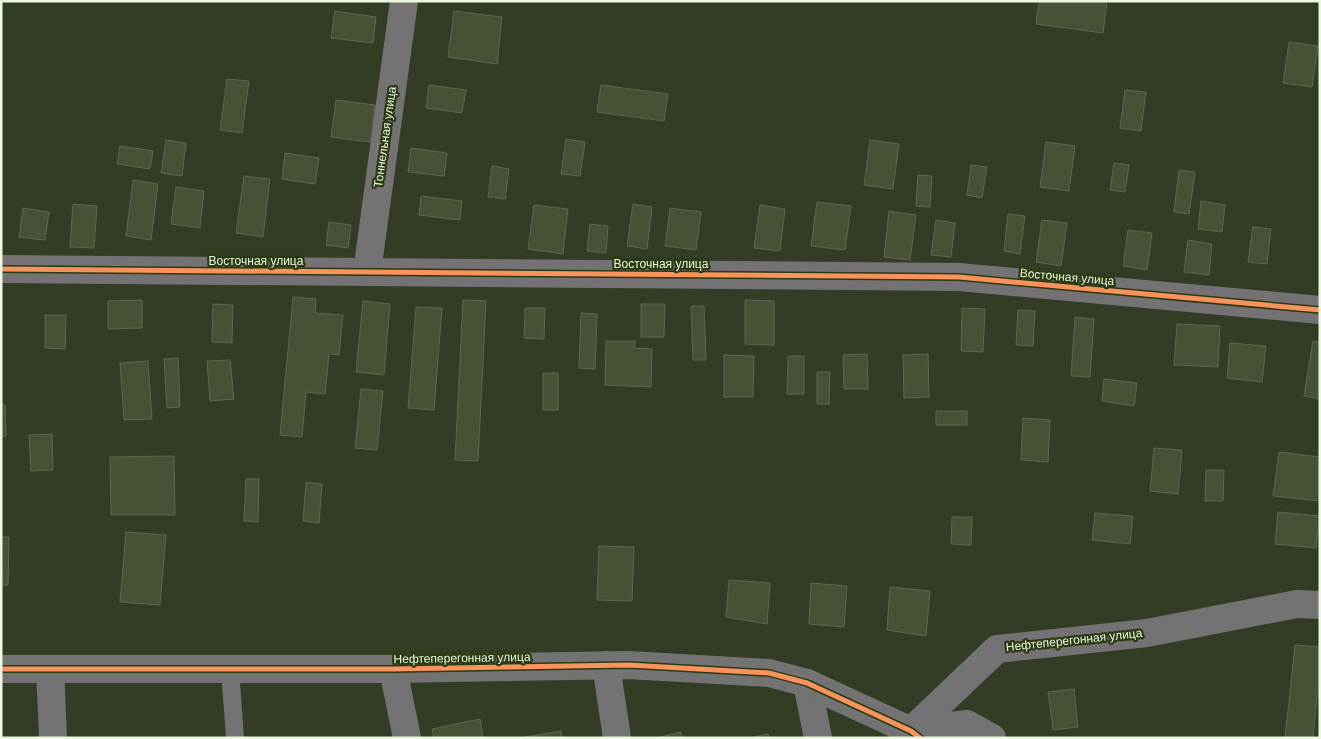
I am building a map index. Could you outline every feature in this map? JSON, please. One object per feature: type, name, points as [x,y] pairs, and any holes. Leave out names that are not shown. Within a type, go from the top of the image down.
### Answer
[{"type":"street","name":"Тоннельная улица","points":[[367,272],[404,1]]},
{"type":"street","name":"Восточная улица","points":[[1,270],[959,277],[1320,310]]},
{"type":"street","name":"Нефтеперегонная улица","points":[[1,670],[393,669],[629,665],[769,673],[807,683],[916,734],[997,648],[1147,633],[1297,604],[1320,605]]},
{"type":"street","points":[[606,665],[617,738]]},
{"type":"street","points":[[50,669],[53,738]]},
{"type":"street","points":[[393,669],[407,738]]},
{"type":"street","points":[[807,683],[818,738]]},
{"type":"street","points":[[916,734],[967,724],[992,738]]},
{"type":"lane","points":[[230,669],[235,738]]},
{"type":"building","points":[[1039,1],[1107,1],[1103,33],[1036,24]]},
{"type":"building","points":[[335,11],[376,17],[373,43],[331,38]]},
{"type":"building","points":[[454,11],[502,17],[497,64],[448,57]]},
{"type":"building","points":[[1289,42],[1318,46],[1312,87],[1283,83]]},
{"type":"building","points":[[227,79],[249,81],[242,133],[220,130]]},
{"type":"building","points":[[429,85],[466,90],[462,113],[426,108]]},
{"type":"building","points":[[601,85],[668,94],[664,121],[597,112]]},
{"type":"building","points":[[1125,90],[1146,92],[1141,131],[1120,128]]},
{"type":"building","points":[[336,100],[375,105],[370,142],[331,137]]},
{"type":"building","points":[[566,139],[585,142],[580,176],[561,174]]},
{"type":"building","points":[[166,140],[186,143],[182,176],[161,173]]},
{"type":"building","points":[[870,140],[899,144],[893,189],[864,185]]},
{"type":"building","points":[[1046,142],[1075,146],[1069,191],[1040,187]]},
{"type":"building","points":[[120,146],[153,151],[150,169],[117,164]]},
{"type":"building","points":[[411,148],[447,153],[444,176],[408,172]]},
{"type":"building","points":[[285,153],[319,158],[315,184],[282,179]]},
{"type":"building","points":[[1114,163],[1129,165],[1125,192],[1110,190]]},
{"type":"building","points":[[971,165],[987,167],[982,198],[967,195]]},
{"type":"building","points":[[492,166],[509,169],[505,199],[488,197]]},
{"type":"building","points":[[1179,170],[1195,172],[1189,214],[1174,212]]},
{"type":"building","points":[[918,175],[932,176],[930,207],[916,206]]},
{"type":"building","points":[[244,176],[270,179],[263,237],[236,233]]},
{"type":"building","points":[[133,180],[158,184],[151,240],[126,236]]},
{"type":"building","points":[[176,187],[204,191],[200,228],[171,224]]},
{"type":"building","points":[[421,196],[462,201],[460,220],[419,215]]},
{"type":"building","points":[[1201,201],[1225,205],[1222,232],[1198,229]]},
{"type":"building","points":[[817,202],[851,206],[845,250],[811,246]]},
{"type":"building","points":[[73,204],[97,206],[94,248],[70,247]]},
{"type":"building","points":[[633,204],[652,207],[647,249],[627,246]]},
{"type":"building","points":[[534,205],[568,209],[563,254],[528,249]]},
{"type":"building","points":[[760,205],[785,209],[780,251],[754,248]]},
{"type":"building","points":[[23,208],[49,212],[45,240],[19,237]]},
{"type":"building","points":[[670,208],[701,212],[696,250],[665,246]]},
{"type":"building","points":[[889,211],[916,215],[910,260],[884,257]]},
{"type":"building","points":[[1008,214],[1025,216],[1020,254],[1004,251]]},
{"type":"building","points":[[936,220],[955,223],[951,257],[931,255]]},
{"type":"building","points":[[1042,220],[1067,223],[1061,266],[1036,262]]},
{"type":"building","points":[[329,222],[351,225],[348,248],[326,245]]},
{"type":"building","points":[[590,224],[608,226],[606,253],[587,251]]},
{"type":"building","points":[[1253,227],[1271,229],[1267,264],[1248,262]]},
{"type":"building","points":[[1128,230],[1152,233],[1147,270],[1123,266]]},
{"type":"building","points":[[1188,240],[1212,244],[1209,275],[1184,272]]},
{"type":"building","points":[[293,297],[316,299],[315,313],[343,315],[339,355],[329,354],[325,394],[306,392],[302,437],[280,435]]},
{"type":"building","points":[[142,300],[142,328],[108,329],[108,301]]},
{"type":"building","points":[[463,300],[486,301],[478,461],[455,460]]},
{"type":"building","points":[[745,300],[774,301],[774,345],[745,344]]},
{"type":"building","points":[[363,301],[390,304],[384,375],[356,372]]},
{"type":"building","points":[[213,304],[233,305],[232,343],[212,342]]},
{"type":"building","points":[[641,304],[665,304],[664,337],[641,337]]},
{"type":"building","points":[[691,306],[704,306],[706,360],[693,360]]},
{"type":"building","points":[[416,307],[442,308],[434,410],[408,408]]},
{"type":"building","points":[[525,308],[545,308],[544,339],[524,338]]},
{"type":"building","points":[[962,308],[985,309],[983,352],[961,351]]},
{"type":"building","points":[[1018,310],[1035,311],[1033,346],[1016,345]]},
{"type":"building","points":[[581,313],[597,314],[595,369],[579,368]]},
{"type":"building","points":[[45,315],[66,315],[65,349],[45,348]]},
{"type":"building","points":[[1075,317],[1094,319],[1090,377],[1071,376]]},
{"type":"building","points":[[1177,324],[1220,326],[1218,367],[1174,365]]},
{"type":"building","points":[[606,341],[635,341],[634,348],[652,349],[651,387],[605,385]]},
{"type":"building","points":[[1313,341],[1320,342],[1320,399],[1304,396]]},
{"type":"building","points":[[1230,343],[1266,346],[1262,382],[1227,378]]},
{"type":"building","points":[[867,354],[868,389],[844,389],[843,355]]},
{"type":"building","points":[[928,354],[929,397],[904,398],[903,355]]},
{"type":"building","points":[[724,355],[754,356],[753,397],[724,397]]},
{"type":"building","points":[[788,356],[804,356],[804,394],[787,394]]},
{"type":"building","points":[[178,358],[180,407],[167,408],[164,359]]},
{"type":"building","points":[[230,360],[234,399],[210,401],[207,361]]},
{"type":"building","points":[[148,361],[152,419],[124,420],[120,363]]},
{"type":"building","points":[[817,372],[830,372],[829,404],[817,404]]},
{"type":"building","points":[[543,373],[558,373],[558,410],[543,410]]},
{"type":"building","points":[[1104,379],[1137,383],[1134,406],[1102,401]]},
{"type":"building","points":[[361,389],[383,391],[377,450],[355,448]]},
{"type":"building","points":[[1,405],[5,405],[6,436],[1,436]]},
{"type":"building","points":[[936,411],[967,411],[967,425],[936,425]]},
{"type":"building","points":[[1023,418],[1050,420],[1048,462],[1021,460]]},
{"type":"building","points":[[52,434],[53,470],[31,471],[29,435]]},
{"type":"building","points":[[1154,448],[1182,450],[1178,494],[1150,491]]},
{"type":"building","points":[[1279,452],[1320,457],[1320,501],[1273,496]]},
{"type":"building","points":[[174,456],[175,515],[111,515],[110,457]]},
{"type":"building","points":[[1206,470],[1224,470],[1223,501],[1205,501]]},
{"type":"building","points":[[246,479],[259,479],[258,522],[244,521]]},
{"type":"building","points":[[306,482],[322,484],[319,523],[303,521]]},
{"type":"building","points":[[1278,512],[1320,516],[1316,548],[1275,544]]},
{"type":"building","points":[[1095,513],[1133,516],[1130,544],[1092,540]]},
{"type":"building","points":[[952,517],[972,517],[971,545],[951,544]]},
{"type":"building","points":[[126,532],[166,535],[160,605],[120,602]]},
{"type":"building","points":[[1,537],[9,537],[8,585],[1,585]]},
{"type":"building","points":[[599,546],[634,547],[632,601],[597,600]]},
{"type":"building","points":[[729,580],[770,583],[767,624],[726,617]]},
{"type":"building","points":[[811,583],[847,586],[844,627],[809,624]]},
{"type":"building","points":[[890,587],[930,591],[926,636],[887,630]]},
{"type":"building","points":[[1295,645],[1320,647],[1320,696],[1317,696],[1313,738],[1285,738]]},
{"type":"building","points":[[1074,689],[1078,727],[1053,730],[1048,692]]},
{"type":"building","points":[[480,719],[483,738],[434,738],[432,729]]},
{"type":"building","points":[[561,731],[562,738],[525,737]]},
{"type":"building","points":[[681,732],[682,738],[657,738]]},
{"type":"building","points":[[768,734],[769,738],[750,738]]},
{"type":"cycle path","points":[[1,269],[959,277],[1320,310]]},
{"type":"cycle path","points":[[1,669],[393,669],[629,665],[769,673],[807,683],[911,731],[920,738]]}]
